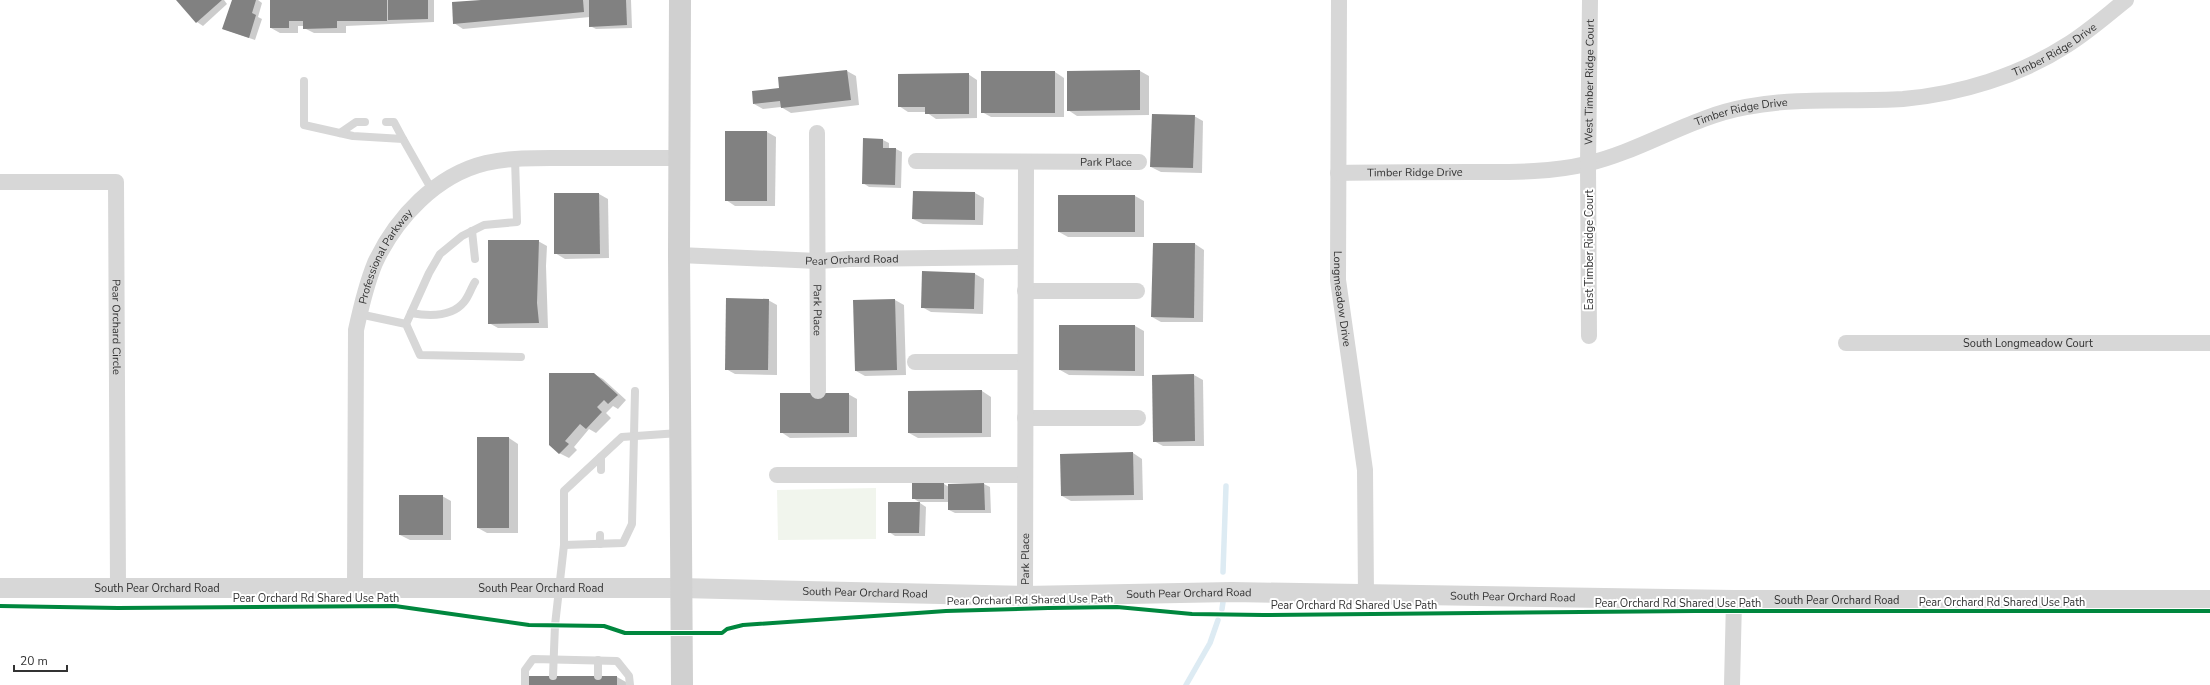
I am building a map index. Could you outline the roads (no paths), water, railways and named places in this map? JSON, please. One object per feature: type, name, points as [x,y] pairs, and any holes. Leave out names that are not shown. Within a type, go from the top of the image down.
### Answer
[{"type":"main road","points":[[680,0],[679,255],[682,685]]},
{"type":"street","name":"Longmeadow Drive","points":[[1339,0],[1338,280],[1365,470],[1366,595]]},
{"type":"street","name":"West Timber Ridge Court","points":[[1588,164],[1590,0]]},
{"type":"street","name":"Timber Ridge Drive","points":[[1338,173],[1513,172],[1558,170],[1588,164],[1631,150],[1701,119],[1745,107],[1795,101],[1902,99],[1934,96],[1975,86],[2036,62],[2068,45],[2126,0]]},
{"type":"street","name":"Park Place","points":[[817,133],[818,391]]},
{"type":"street","name":"Professional Parkway","points":[[355,588],[356,330],[363,296],[376,263],[393,232],[410,209],[432,190],[458,174],[486,163],[515,159],[680,158]]},
{"type":"street","name":"Park Place","points":[[916,161],[1139,162]]},
{"type":"street","name":"Park Place","points":[[1024,596],[1026,162]]},
{"type":"street","name":"East Timber Ridge Court","points":[[1588,164],[1589,336]]},
{"type":"street","name":"Pear Orchard Circle","points":[[0,182],[116,182],[118,588]]},
{"type":"street","name":"Pear Orchard Road","points":[[679,255],[818,261],[849,259],[1025,257]]},
{"type":"street","points":[[1025,291],[1137,291]]},
{"type":"street","name":"South Longmeadow Court","points":[[1846,342],[2210,344]]},
{"type":"street","points":[[914,362],[1025,362]]},
{"type":"street","points":[[1024,418],[1138,418]]},
{"type":"street","points":[[777,475],[1024,475]]},
{"type":"street","name":"South Pear Orchard Road","points":[[0,588],[681,588],[1024,596],[1232,592],[1734,600],[2210,600]]},
{"type":"street","points":[[1732,685],[1734,600]]},
{"type":"lane","points":[[304,82],[304,125],[353,136],[403,139]]},
{"type":"lane","points":[[340,133],[356,122],[365,122]]},
{"type":"lane","points":[[386,122],[394,122],[432,190]]},
{"type":"lane","points":[[515,159],[517,222],[484,225],[472,231],[440,254],[428,273],[406,324],[420,355],[521,357]]},
{"type":"lane","points":[[472,231],[475,259]]},
{"type":"lane","points":[[411,313],[431,316],[453,310],[464,302],[475,282]]},
{"type":"lane","points":[[359,314],[406,324]]},
{"type":"lane","points":[[564,545],[623,543],[632,524],[635,391]]},
{"type":"lane","points":[[553,676],[555,625],[564,545],[564,492],[622,437],[680,433]]},
{"type":"lane","points":[[601,457],[601,470]]},
{"type":"lane","points":[[600,535],[600,544]]},
{"type":"lane","points":[[525,685],[525,670],[533,659],[616,661],[629,676],[630,685]]},
{"type":"lane","points":[[598,660],[598,676]]},
{"type":"waterway","points":[[1223,572],[1226,486]]},
{"type":"waterway","points":[[1222,609],[1223,602]]},
{"type":"waterway","points":[[1186,685],[1210,643],[1218,620]]}]
